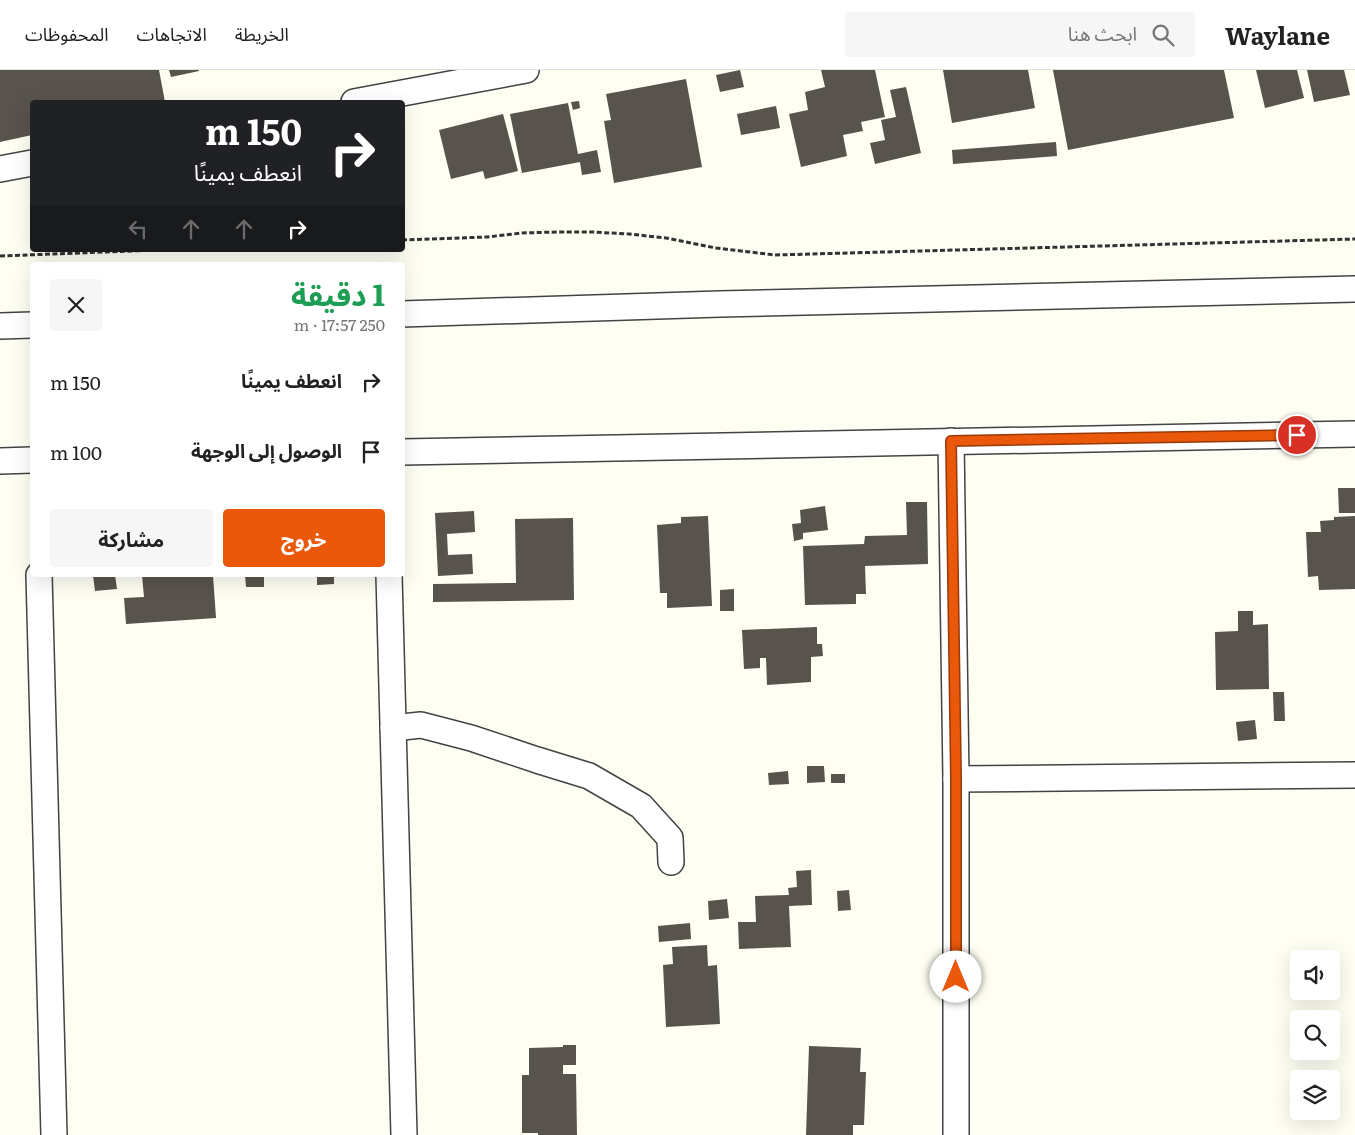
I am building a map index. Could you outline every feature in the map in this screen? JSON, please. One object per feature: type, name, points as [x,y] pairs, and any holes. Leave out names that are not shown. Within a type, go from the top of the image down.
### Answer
[{"type":"street","points":[[365,100],[526,70]]},
{"type":"street","points":[[0,169],[30,163]]},
{"type":"street","points":[[405,314],[720,304],[1355,289]]},
{"type":"street","points":[[0,326],[30,325]]},
{"type":"street","points":[[405,452],[1355,434]]},
{"type":"street","points":[[951,441],[956,779],[956,1135]]},
{"type":"street","points":[[0,461],[30,460]]},
{"type":"street","points":[[39,577],[54,1135]]},
{"type":"street","points":[[389,577],[404,1135]]},
{"type":"street","points":[[393,728],[421,725],[471,738],[589,776],[641,806],[670,838],[671,862]]},
{"type":"street","points":[[956,779],[1355,775]]},
{"type":"path","points":[[405,240],[487,237],[548,232],[592,232],[666,238],[716,248],[775,256],[1355,239]]},
{"type":"path","points":[[0,256],[105,252]]},
{"type":"building","points":[[0,70],[159,70],[165,100],[30,100],[30,135],[0,142]]},
{"type":"building","points":[[169,70],[199,70],[199,71],[171,77]]},
{"type":"building","points":[[740,70],[744,87],[720,92],[716,75]]},
{"type":"building","points":[[821,70],[875,70],[885,117],[861,122],[863,131],[843,135],[847,156],[801,167],[789,114],[808,110],[805,92],[825,87]]},
{"type":"building","points":[[943,70],[1028,70],[1035,108],[952,123]]},
{"type":"building","points":[[1053,70],[1224,70],[1234,118],[1068,150]]},
{"type":"building","points":[[1256,70],[1297,70],[1304,98],[1265,108]]},
{"type":"building","points":[[1307,70],[1344,70],[1350,95],[1314,102]]},
{"type":"building","points":[[686,79],[702,167],[614,183],[604,121],[611,120],[606,94]]},
{"type":"building","points":[[906,87],[921,153],[875,164],[870,143],[885,140],[881,120],[896,117],[890,90]]},
{"type":"building","points":[[579,101],[580,108],[573,110],[571,102]]},
{"type":"building","points":[[568,103],[578,154],[597,150],[601,172],[582,175],[580,162],[522,173],[510,114]]},
{"type":"building","points":[[776,106],[780,128],[741,135],[737,114]]},
{"type":"building","points":[[503,114],[518,171],[485,179],[483,171],[451,179],[439,130]]},
{"type":"building","points":[[1056,142],[1057,156],[953,164],[952,150]]},
{"type":"building","points":[[1338,488],[1355,488],[1355,513],[1339,513]]},
{"type":"building","points":[[906,502],[927,502],[928,564],[865,566],[866,594],[856,594],[856,604],[805,605],[803,546],[864,544],[865,536],[907,535]]},
{"type":"building","points":[[825,506],[828,530],[803,533],[803,539],[794,541],[792,524],[801,523],[800,510]]},
{"type":"building","points":[[474,511],[475,532],[447,534],[448,555],[472,554],[473,574],[438,576],[435,513]]},
{"type":"building","points":[[708,516],[712,606],[667,608],[667,593],[660,593],[657,525],[681,523],[681,517]]},
{"type":"building","points":[[1355,516],[1355,589],[1319,590],[1318,576],[1308,577],[1306,532],[1321,532],[1320,521],[1334,520],[1334,517]]},
{"type":"building","points":[[573,518],[574,600],[433,602],[433,584],[516,583],[515,519]]},
{"type":"building","points":[[93,577],[115,577],[117,589],[95,591]]},
{"type":"building","points":[[142,577],[213,577],[216,618],[126,624],[124,598],[144,597]]},
{"type":"building","points":[[245,577],[264,577],[264,587],[246,587]]},
{"type":"building","points":[[317,577],[334,577],[334,584],[317,585]]},
{"type":"building","points":[[734,589],[734,611],[720,611],[720,590]]},
{"type":"building","points":[[1238,611],[1253,611],[1253,625],[1268,624],[1269,689],[1216,690],[1215,632],[1238,631]]},
{"type":"building","points":[[817,627],[817,644],[822,644],[823,656],[811,657],[811,682],[767,685],[766,658],[760,658],[760,668],[744,669],[742,630]]},
{"type":"building","points":[[1273,692],[1284,692],[1285,721],[1274,721]]},
{"type":"building","points":[[1255,720],[1257,739],[1238,741],[1236,722]]},
{"type":"building","points":[[807,766],[824,766],[825,782],[807,783]]},
{"type":"building","points":[[788,771],[789,784],[769,785],[768,773]]},
{"type":"building","points":[[831,774],[845,774],[845,783],[831,783]]},
{"type":"building","points":[[811,870],[812,905],[789,906],[791,947],[739,949],[738,922],[756,922],[755,896],[789,895],[788,888],[797,887],[796,871]]},
{"type":"building","points":[[849,890],[851,910],[838,911],[837,891]]},
{"type":"building","points":[[727,899],[729,918],[709,920],[708,901]]},
{"type":"building","points":[[690,923],[691,939],[659,942],[658,926]]},
{"type":"building","points":[[707,945],[708,966],[717,965],[720,1024],[666,1027],[663,965],[673,964],[672,947]]},
{"type":"building","points":[[563,1045],[576,1045],[576,1065],[563,1065],[563,1074],[576,1074],[577,1135],[522,1133],[522,1075],[529,1075],[529,1048],[563,1047]]},
{"type":"building","points":[[809,1046],[861,1048],[860,1072],[866,1072],[864,1125],[853,1125],[853,1135],[806,1135]]},
{"type":"route","points":[[956,977],[956,779],[951,441],[1297,435]]}]
